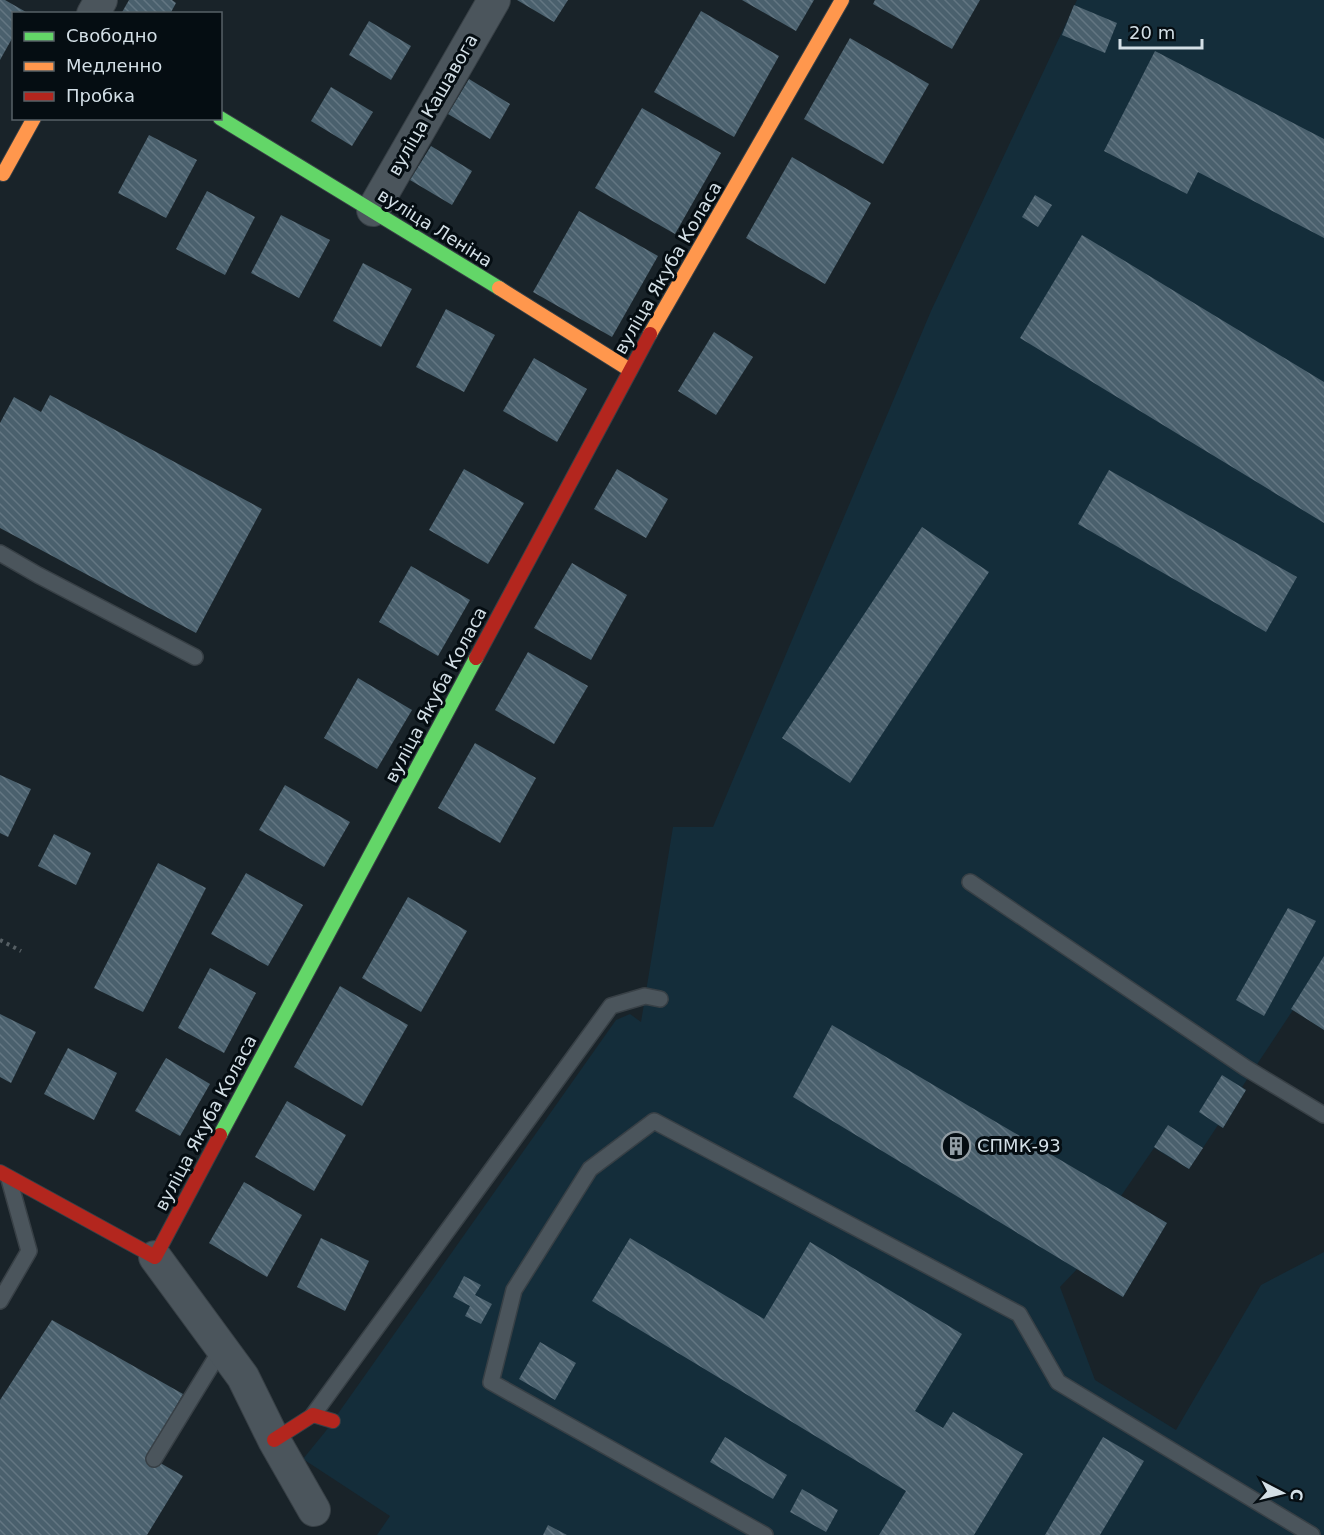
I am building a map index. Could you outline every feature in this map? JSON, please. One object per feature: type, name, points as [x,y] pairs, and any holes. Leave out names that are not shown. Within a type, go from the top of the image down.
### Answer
[{"type":"street","name":"вуліца Кашавога","points":[[373,210],[494,0]]},
{"type":"street","name":"вуліца Якуба Коласа","points":[[154,1257],[630,370],[842,0]]},
{"type":"street","name":"вуліца Леніна","points":[[222,119],[630,370]]},
{"type":"street","points":[[2,175],[33,120]]},
{"type":"street","points":[[4,1174],[154,1257],[243,1377],[274,1440],[314,1510]]},
{"type":"street","points":[[274,1440],[313,1415],[333,1420]]},
{"type":"lane","points":[[0,553],[195,657]]},
{"type":"lane","points":[[970,882],[1246,1068],[1324,1115]]},
{"type":"lane","points":[[313,1415],[611,1006],[645,996],[660,999]]},
{"type":"lane","points":[[765,1535],[491,1382],[514,1290],[590,1169],[654,1121],[1019,1314],[1058,1382],[1312,1535]]},
{"type":"lane","points":[[0,1301],[29,1251],[4,1174]]},
{"type":"lane","points":[[154,1460],[222,1348]]},
{"type":"path","points":[[0,940],[21,951]]},
{"type":"shaded area","points":[[1077,0],[1324,0],[1324,1030],[1293,1010],[1242,1087],[1246,1090],[1223,1128],[1218,1125],[1189,1169],[1154,1148],[1121,1196],[1167,1223],[1123,1297],[1077,1269],[1060,1287],[1095,1380],[1176,1430],[1261,1285],[1324,1252],[1324,1535],[377,1535],[390,1516],[303,1459],[325,1432],[616,1020],[630,1014],[641,1022],[673,827],[713,827],[931,311]]},
{"type":"building","points":[[0,0],[5,0],[26,12],[12,12],[12,39],[0,60]]},
{"type":"building","points":[[129,0],[172,0],[176,3],[171,12],[122,12]]},
{"type":"building","points":[[517,0],[568,0],[554,22]]},
{"type":"building","points":[[742,0],[814,0],[796,31]]},
{"type":"building","points":[[875,0],[980,0],[952,49],[873,4]]},
{"type":"building","points":[[1074,5],[1117,23],[1105,53],[1062,35]]},
{"type":"building","points":[[701,11],[779,56],[734,137],[654,92]]},
{"type":"building","points":[[369,21],[411,46],[391,80],[349,55]]},
{"type":"building","points":[[850,38],[929,84],[883,164],[804,119]]},
{"type":"building","points":[[1155,51],[1324,139],[1324,238],[1198,172],[1187,194],[1104,151]]},
{"type":"building","points":[[469,79],[510,104],[490,139],[448,114]]},
{"type":"building","points":[[331,87],[373,112],[352,146],[311,121]]},
{"type":"building","points":[[642,108],[721,153],[675,234],[595,188]]},
{"type":"building","points":[[149,135],[197,160],[166,218],[118,193]]},
{"type":"building","points":[[431,146],[472,171],[452,205],[410,180]]},
{"type":"building","points":[[792,157],[871,203],[825,284],[746,238]]},
{"type":"building","points":[[207,191],[255,217],[225,275],[176,249]]},
{"type":"building","points":[[1035,195],[1052,205],[1038,227],[1022,217]]},
{"type":"building","points":[[579,211],[658,256],[612,337],[533,292]]},
{"type":"building","points":[[281,215],[330,240],[299,298],[251,273]]},
{"type":"building","points":[[1082,235],[1324,382],[1324,523],[1020,338]]},
{"type":"building","points":[[363,263],[412,289],[381,347],[333,321]]},
{"type":"building","points":[[446,309],[495,335],[464,392],[416,367]]},
{"type":"building","points":[[714,332],[753,357],[716,415],[678,391]]},
{"type":"building","points":[[534,358],[587,389],[557,442],[503,411]]},
{"type":"building","points":[[50,395],[262,509],[196,633],[0,528],[0,423],[14,397],[41,412]]},
{"type":"building","points":[[464,469],[524,503],[488,564],[429,530]]},
{"type":"building","points":[[617,469],[668,499],[646,538],[594,509]]},
{"type":"building","points":[[1109,470],[1297,577],[1266,632],[1078,524]]},
{"type":"building","points":[[922,527],[989,572],[850,783],[782,738]]},
{"type":"building","points":[[572,563],[627,595],[591,660],[534,628]]},
{"type":"building","points":[[411,566],[470,600],[438,656],[379,622]]},
{"type":"building","points":[[528,652],[588,686],[554,744],[495,710]]},
{"type":"building","points":[[358,678],[412,710],[377,769],[324,738]]},
{"type":"building","points":[[475,743],[536,778],[500,843],[438,808]]},
{"type":"building","points":[[0,775],[31,789],[8,837],[0,833]]},
{"type":"building","points":[[285,785],[350,822],[324,867],[259,830]]},
{"type":"building","points":[[54,834],[91,853],[76,885],[38,866]]},
{"type":"building","points":[[158,863],[206,888],[143,1012],[94,988]]},
{"type":"building","points":[[246,873],[303,905],[268,966],[211,934]]},
{"type":"building","points":[[408,897],[467,931],[421,1012],[362,978]]},
{"type":"building","points":[[1288,908],[1316,921],[1264,1016],[1236,1000]]},
{"type":"building","points":[[1324,956],[1324,1030],[1291,1009]]},
{"type":"building","points":[[210,968],[256,993],[224,1053],[178,1028]]},
{"type":"building","points":[[340,986],[408,1025],[362,1106],[294,1067]]},
{"type":"building","points":[[0,1014],[36,1032],[11,1083],[0,1077]]},
{"type":"building","name":"СПМК-93","points":[[832,1025],[1167,1223],[1123,1297],[793,1097]]},
{"type":"building","points":[[68,1048],[117,1073],[94,1120],[44,1094]]},
{"type":"building","points":[[166,1058],[210,1084],[180,1136],[135,1111]]},
{"type":"building","points":[[1222,1075],[1246,1090],[1223,1128],[1199,1112]]},
{"type":"building","points":[[287,1101],[346,1135],[314,1191],[255,1157]]},
{"type":"building","points":[[1168,1125],[1203,1148],[1189,1169],[1154,1147]]},
{"type":"building","points":[[244,1182],[302,1215],[267,1277],[209,1243]]},
{"type":"building","points":[[321,1238],[369,1261],[345,1311],[297,1287]]},
{"type":"building","points":[[630,1238],[764,1319],[810,1242],[962,1334],[915,1411],[943,1428],[953,1412],[1023,1454],[974,1535],[879,1535],[906,1491],[592,1301]]},
{"type":"building","points":[[464,1276],[481,1285],[475,1295],[492,1304],[481,1324],[465,1316],[470,1306],[453,1297]]},
{"type":"building","points":[[52,1320],[183,1394],[148,1456],[183,1476],[147,1535],[0,1535],[0,1400]]},
{"type":"building","points":[[540,1342],[576,1363],[555,1400],[519,1379]]},
{"type":"building","points":[[725,1437],[787,1475],[773,1499],[710,1462]]},
{"type":"building","points":[[1103,1437],[1144,1461],[1100,1535],[1045,1535]]},
{"type":"building","points":[[802,1489],[838,1510],[826,1532],[790,1512]]},
{"type":"building","points":[[548,1525],[567,1535],[543,1535]]},
{"type":"traffic: fast","points":[[222,119],[499,288]]},
{"type":"traffic: fast","points":[[220,1135],[476,658]]},
{"type":"traffic: slow","points":[[650,334],[842,0]]},
{"type":"traffic: slow","points":[[3,174],[33,120]]},
{"type":"traffic: slow","points":[[499,288],[630,370]]},
{"type":"traffic: jam","points":[[476,658],[650,334]]},
{"type":"traffic: jam","points":[[0,1172],[155,1257],[220,1135]]},
{"type":"traffic: jam","points":[[274,1440],[313,1415],[333,1421]]},
{"type":"place","name":"СПМК-93","points":[[956,1146]]}]
